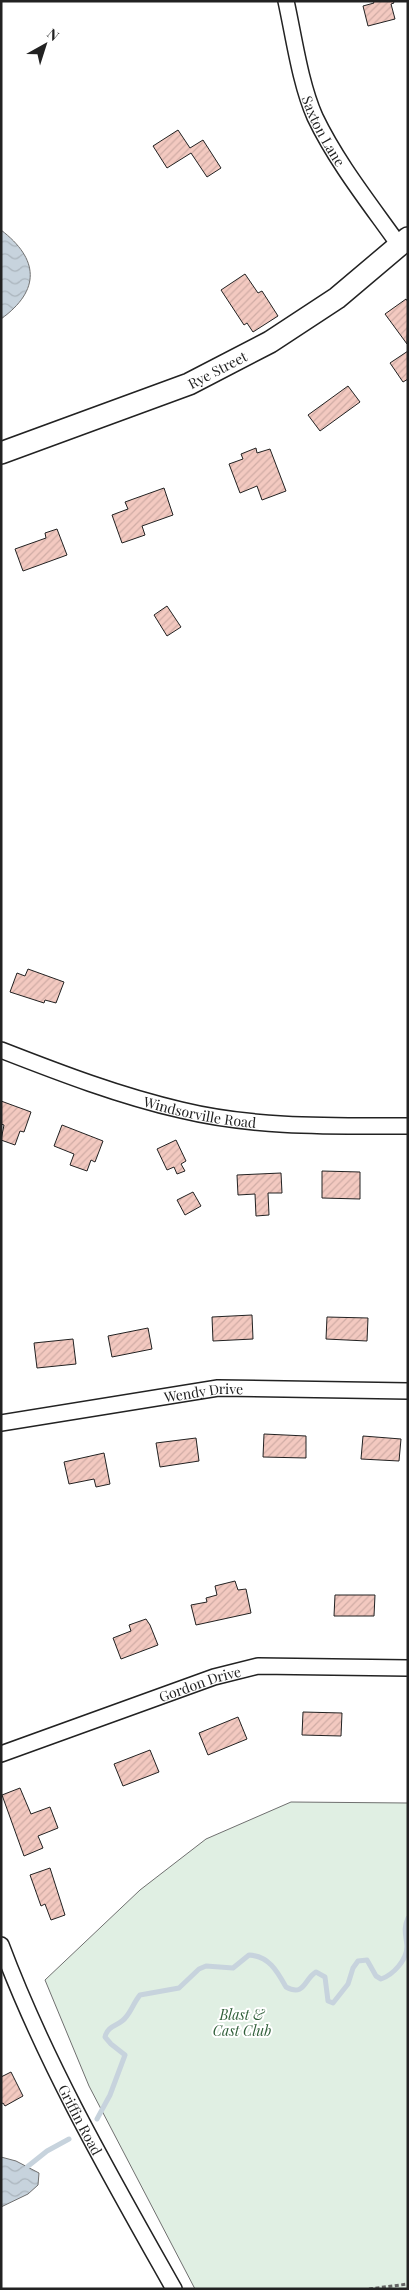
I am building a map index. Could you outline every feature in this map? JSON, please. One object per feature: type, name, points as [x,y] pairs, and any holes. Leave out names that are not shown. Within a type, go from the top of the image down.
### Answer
[{"type":"street","name":"Saxton Lane","points":[[286,1],[304,82],[314,115],[333,150],[403,242]]},
{"type":"street","name":"Rye Street","points":[[1,453],[189,384],[270,342],[337,298],[403,242]]},
{"type":"street","name":"Windsorville Road","points":[[1,1050],[128,1095],[182,1111],[241,1120],[319,1125],[408,1126]]},
{"type":"street","name":"Wendy Drive","points":[[1,1424],[218,1388],[408,1391]]},
{"type":"street","name":"Gordon Drive","points":[[1,1754],[214,1677],[258,1666],[408,1668]]},
{"type":"street","name":"Griffin Road","points":[[1,1945],[47,2053],[102,2161],[174,2289]]},
{"type":"path","points":[[368,2289],[408,2284]]},
{"type":"green space","name":"Blast & Cast Club","points":[[291,1802],[408,1803],[408,2289],[195,2289],[89,2086],[45,1980],[140,1890],[206,1839]]},
{"type":"water","points":[[1,230],[23,252],[30,274],[29,286],[23,297],[1,319]]},
{"type":"water","points":[[1,2157],[16,2161],[39,2173],[38,2185],[28,2194],[1,2207]]},
{"type":"building","points":[[373,1],[393,1],[394,3],[391,4],[395,19],[368,26],[363,6],[374,3]]},
{"type":"building","points":[[178,130],[190,148],[203,140],[221,168],[207,177],[191,153],[167,168],[153,146]]},
{"type":"building","points":[[245,274],[258,293],[262,291],[278,316],[253,332],[247,323],[244,325],[221,290]]},
{"type":"building","points":[[406,299],[408,302],[407,344],[385,314]]},
{"type":"building","points":[[408,351],[408,379],[403,382],[390,363]]},
{"type":"building","points":[[348,386],[360,402],[320,431],[308,415]]},
{"type":"building","points":[[256,448],[257,453],[270,449],[286,491],[262,500],[257,486],[240,493],[229,464],[243,459],[241,454]]},
{"type":"building","points":[[164,488],[173,515],[142,526],[145,535],[122,543],[112,515],[128,509],[125,502]]},
{"type":"building","points":[[57,529],[67,555],[23,571],[15,549],[46,538],[45,533]]},
{"type":"building","points":[[167,606],[181,627],[167,636],[154,615]]},
{"type":"building","points":[[28,969],[64,982],[56,1003],[45,1000],[44,1003],[10,992],[17,973],[25,976]]},
{"type":"building","points":[[1,1101],[31,1112],[24,1132],[20,1131],[15,1145],[1,1140],[4,1125],[1,1124]]},
{"type":"building","points":[[62,1125],[103,1141],[95,1162],[91,1160],[87,1171],[70,1165],[74,1154],[54,1146]]},
{"type":"building","points":[[176,1140],[186,1161],[181,1164],[185,1171],[177,1174],[174,1167],[167,1170],[157,1149]]},
{"type":"building","points":[[322,1171],[360,1172],[360,1199],[322,1198]]},
{"type":"building","points":[[281,1173],[282,1193],[268,1193],[269,1215],[256,1216],[255,1194],[238,1195],[237,1175]]},
{"type":"building","points":[[193,1192],[201,1206],[185,1215],[177,1200]]},
{"type":"building","points":[[252,1315],[253,1339],[213,1341],[212,1317]]},
{"type":"building","points":[[327,1317],[368,1318],[367,1341],[326,1339]]},
{"type":"building","points":[[148,1328],[152,1349],[112,1357],[108,1336]]},
{"type":"building","points":[[73,1339],[76,1364],[37,1368],[34,1343]]},
{"type":"building","points":[[264,1434],[306,1436],[306,1458],[263,1457]]},
{"type":"building","points":[[363,1436],[401,1439],[399,1461],[361,1459]]},
{"type":"building","points":[[196,1438],[199,1461],[160,1467],[156,1443]]},
{"type":"building","points":[[104,1453],[110,1484],[96,1487],[94,1479],[69,1484],[64,1462]]},
{"type":"building","points":[[235,1581],[238,1590],[246,1589],[251,1613],[196,1625],[191,1605],[207,1602],[206,1598],[217,1595],[215,1586]]},
{"type":"building","points":[[335,1595],[375,1595],[374,1616],[334,1616]]},
{"type":"building","points":[[146,1619],[158,1645],[121,1659],[113,1638],[131,1631],[129,1625]]},
{"type":"building","points":[[303,1712],[342,1713],[341,1736],[302,1735]]},
{"type":"building","points":[[238,1717],[247,1739],[208,1755],[199,1733]]},
{"type":"building","points":[[150,1750],[159,1772],[123,1786],[114,1764]]},
{"type":"building","points":[[20,1788],[31,1814],[50,1807],[58,1828],[38,1836],[43,1848],[24,1856],[2,1795]]},
{"type":"building","points":[[50,1868],[65,1915],[51,1920],[45,1904],[41,1906],[30,1875]]},
{"type":"building","points":[[11,2072],[23,2096],[5,2106],[3,2103],[1,2104],[1,2077]]},
{"type":"waterway","points":[[97,2119],[110,2095],[125,2055],[105,2037],[111,2027],[126,2017],[140,1995],[179,1988],[199,1969],[206,1966],[233,1968],[249,1955],[262,1958],[272,1965],[286,1987],[292,1990],[297,1990],[304,1986],[316,1972],[325,1977],[328,2001],[333,2003],[348,1984],[353,1968],[358,1961],[367,1960],[376,1976],[381,1979],[390,1974],[402,1962],[407,1946],[405,1929],[408,1918]]},
{"type":"waterway","points":[[27,2167],[47,2151],[69,2139]]}]
